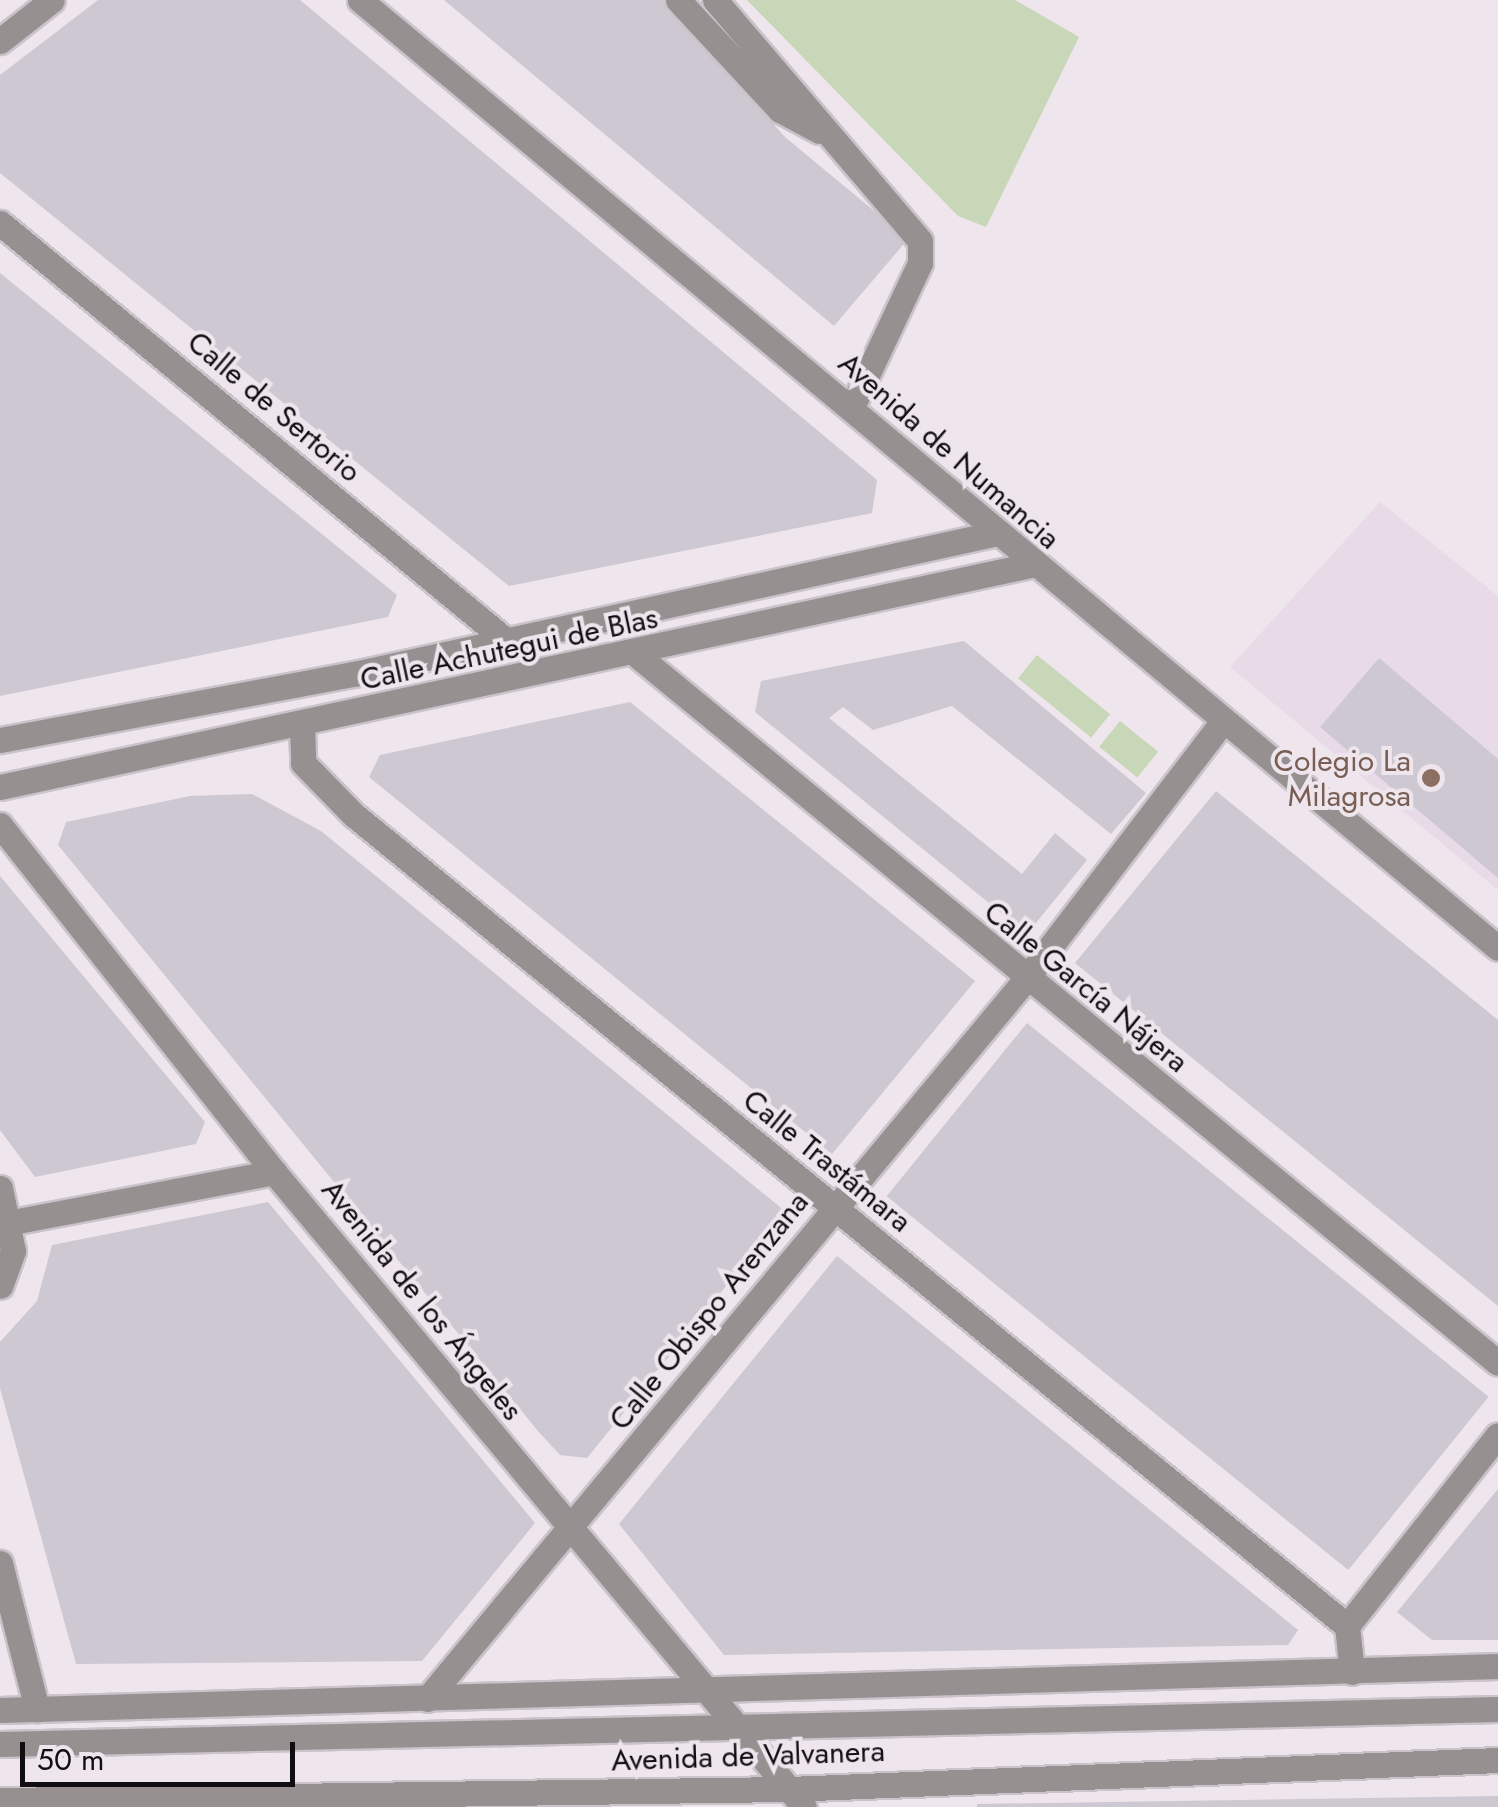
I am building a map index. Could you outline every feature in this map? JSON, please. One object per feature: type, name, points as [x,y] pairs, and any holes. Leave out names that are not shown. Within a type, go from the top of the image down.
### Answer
[{"type":"street","points":[[0,40],[52,0]]},
{"type":"street","name":"Avenida de Numancia","points":[[360,0],[852,409],[1030,565],[1498,948]]},
{"type":"street","points":[[678,0],[780,110],[834,138]]},
{"type":"street","points":[[715,0],[920,240],[920,263],[852,409]]},
{"type":"street","name":"Calle de Sertorio","points":[[0,223],[508,642]]},
{"type":"street","name":"Calle Achutegui de Blas","points":[[0,740],[508,642],[993,534]]},
{"type":"street","name":"Calle Achutegui de Blas","points":[[0,786],[638,656],[1030,565]]},
{"type":"street","name":"Calle García Nájera","points":[[638,656],[1025,980],[1498,1362]]},
{"type":"street","name":"Calle Obispo Arenzana","points":[[427,1699],[572,1534],[833,1208],[1025,980],[1221,724]]},
{"type":"street","name":"Calle Trastámara","points":[[302,725],[304,763],[354,815],[1347,1626]]},
{"type":"street","name":"Avenida de los Ángeles","points":[[0,826],[274,1172],[572,1534],[797,1798]]},
{"type":"street","points":[[13,1222],[274,1172]]},
{"type":"street","points":[[0,1188],[13,1222],[0,1286]]},
{"type":"street","points":[[1352,1672],[1347,1626],[1498,1435]]},
{"type":"street","points":[[0,1563],[37,1708]]},
{"type":"street","points":[[0,1710],[1498,1666]]},
{"type":"street","name":"Avenida de Valvanera","points":[[0,1744],[742,1731],[1498,1709]]},
{"type":"street","name":"Avenida de Valvanera","points":[[0,1800],[432,1802],[797,1798],[1498,1760]]},
{"type":"shaded area","name":"Colegio La Milagrosa","points":[[1380,502],[1498,596],[1498,890],[1230,667]]},
{"type":"green space","points":[[747,0],[1015,0],[1079,37],[986,227],[958,216]]},
{"type":"green space","points":[[1037,655],[1110,714],[1091,737],[1018,678]]},
{"type":"green space","points":[[1120,721],[1158,752],[1137,777],[1099,747]]},
{"type":"building","points":[[98,0],[300,0],[877,480],[872,513],[509,586],[0,173],[0,75]]},
{"type":"building","points":[[444,0],[663,0],[785,137],[908,239],[834,326]]},
{"type":"building","points":[[0,273],[397,595],[388,617],[0,696]]},
{"type":"building","points":[[964,641],[1146,793],[1111,834],[952,706],[873,730],[843,707],[829,718],[1022,874],[1055,833],[1087,860],[1027,934],[755,712],[761,681]]},
{"type":"building","points":[[1379,658],[1498,759],[1498,878],[1320,727]]},
{"type":"building","points":[[630,702],[975,981],[832,1154],[369,777],[380,755]]},
{"type":"building","points":[[1216,791],[1498,1020],[1498,1306],[1075,963]]},
{"type":"building","points":[[252,794],[321,831],[786,1212],[587,1458],[560,1455],[538,1431],[58,845],[66,822],[190,796]]},
{"type":"building","points":[[0,876],[205,1122],[196,1144],[35,1177],[0,1130]]},
{"type":"building","points":[[1027,1023],[1489,1397],[1348,1570],[887,1196]]},
{"type":"building","points":[[268,1202],[535,1523],[422,1661],[76,1664],[0,1388],[0,1342],[37,1301],[52,1245]]},
{"type":"building","points":[[837,1256],[1298,1630],[1288,1645],[724,1655],[619,1524]]},
{"type":"building","points":[[1498,1489],[1498,1640],[1432,1640],[1397,1612]]},
{"type":"building","points":[[1498,1796],[1498,1807],[977,1807],[977,1804]]},
{"type":"place","name":"Colegio La Milagrosa","points":[[1431,778]]}]
